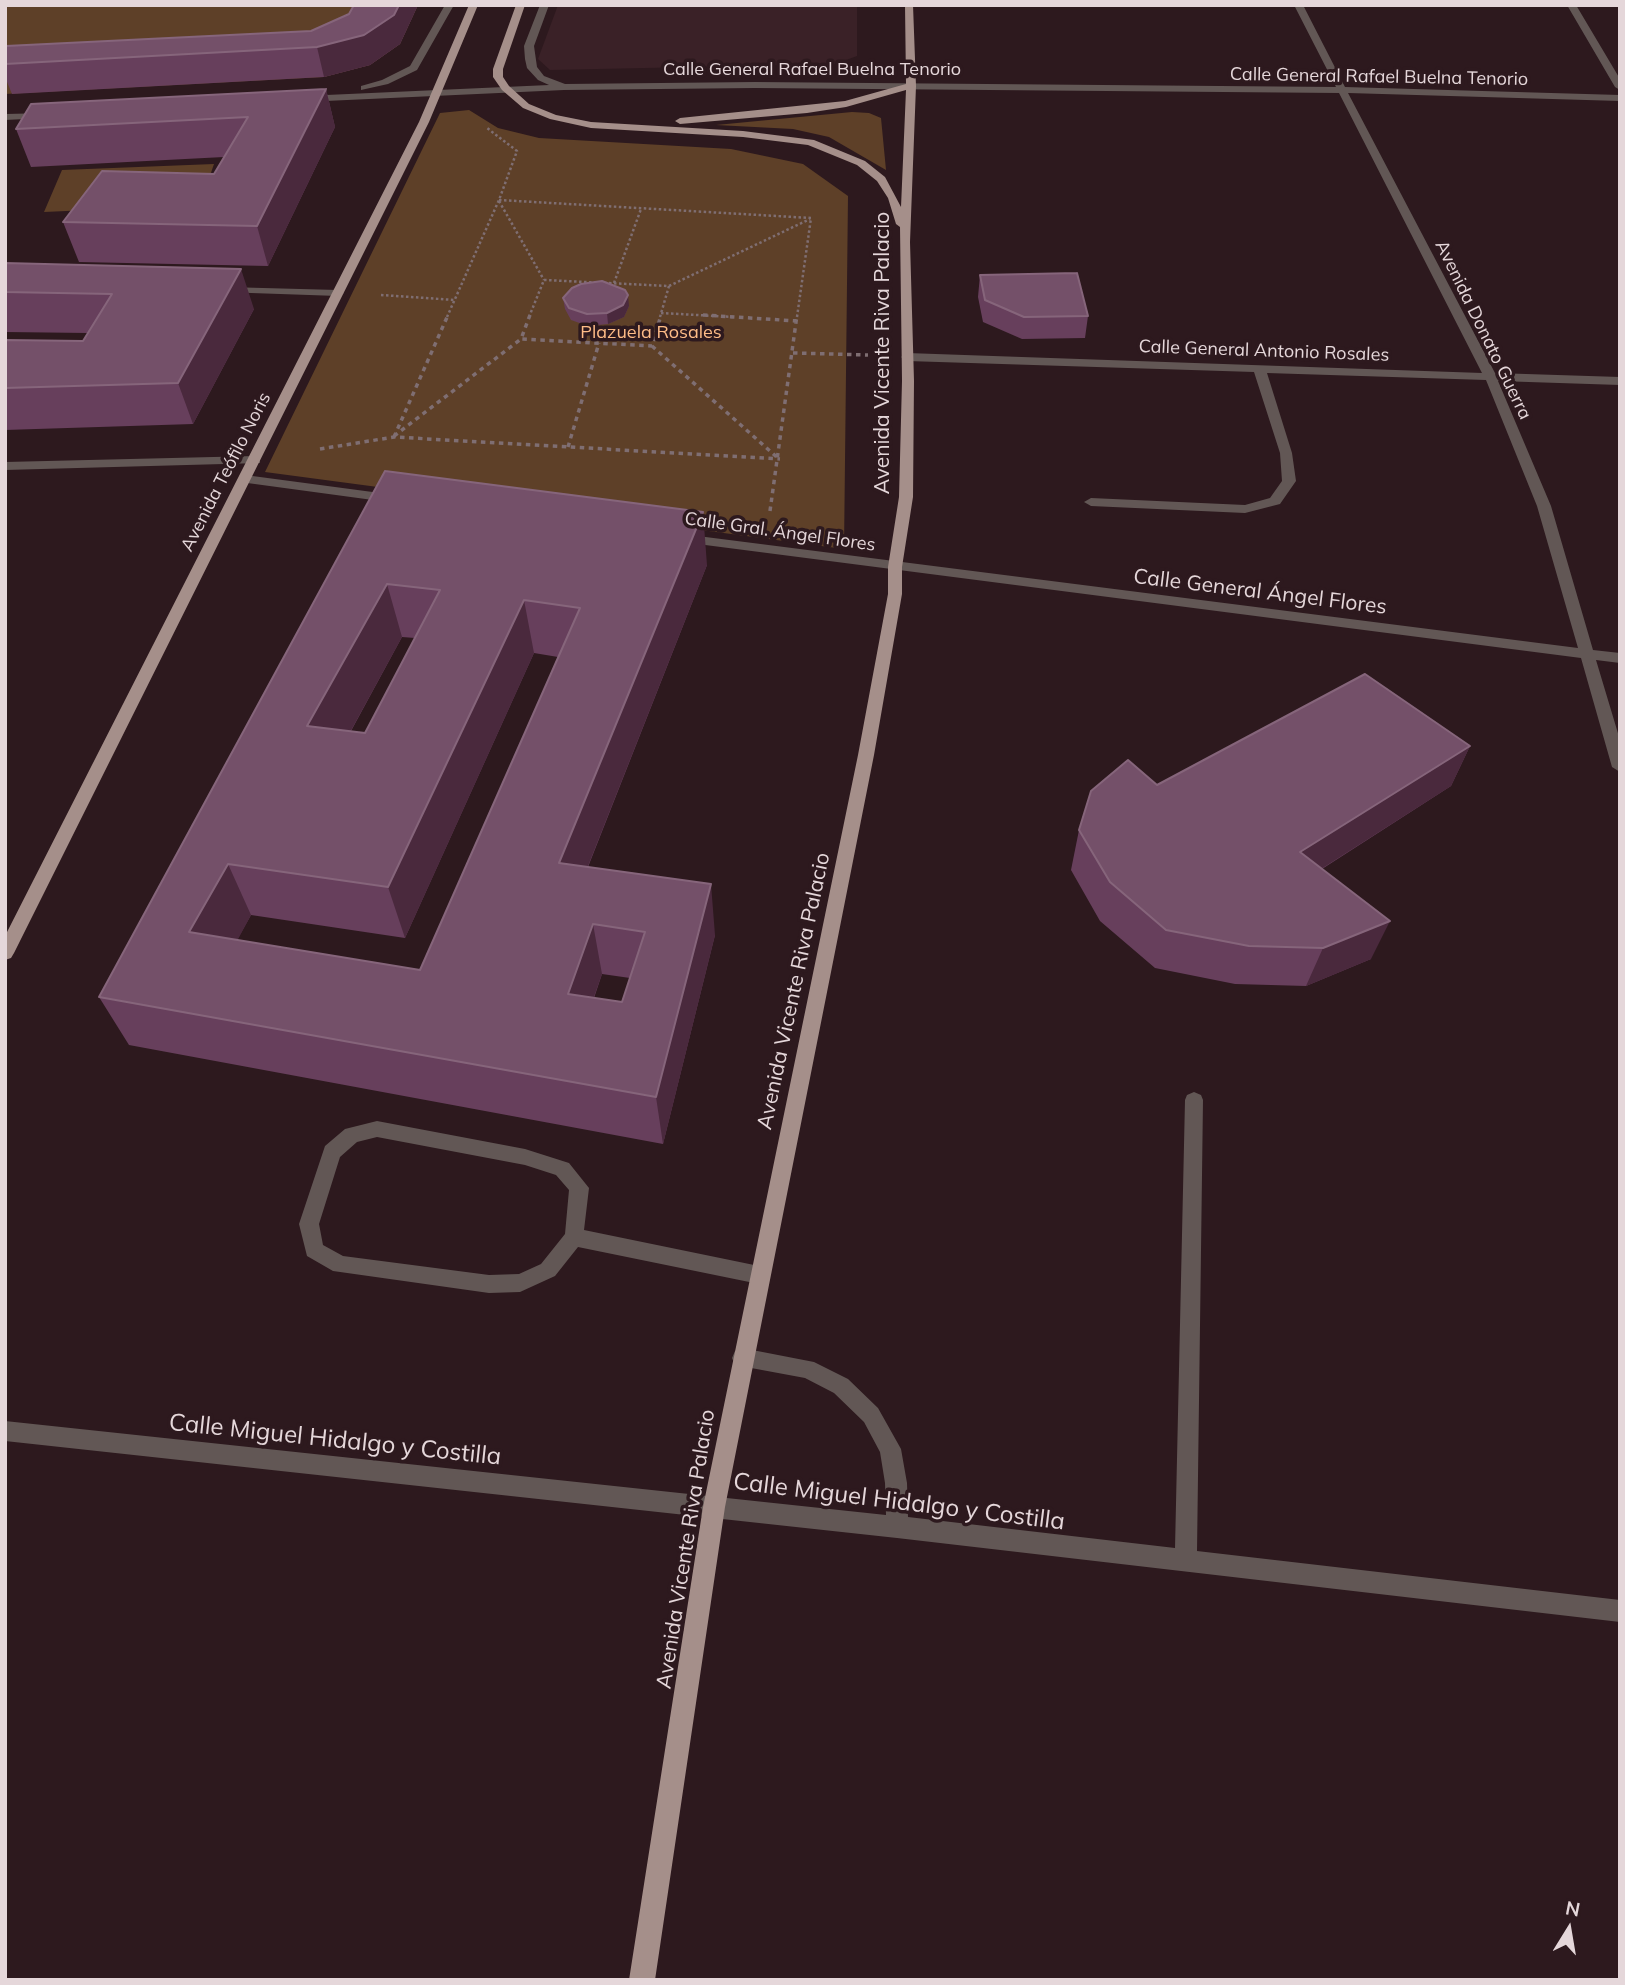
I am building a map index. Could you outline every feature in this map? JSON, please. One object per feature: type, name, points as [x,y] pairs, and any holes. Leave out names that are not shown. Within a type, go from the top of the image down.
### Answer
[{"type":"main road","name":"Avenida Teófilo Noris","points":[[5,953],[424,122],[474,5]]},
{"type":"main road","points":[[521,5],[498,69],[498,77],[514,98],[553,117],[610,127],[743,134],[810,142],[860,163],[881,179],[898,211],[905,242]]},
{"type":"main road","name":"Avenida Vicente Riva Palacio","points":[[642,1980],[713,1507],[866,755],[895,594],[895,567],[906,497],[905,242],[911,86],[909,5]]},
{"type":"main road","points":[[610,127],[807,110],[846,104],[911,86]]},
{"type":"street","points":[[339,97],[385,82],[414,68],[450,5]]},
{"type":"street","points":[[545,5],[529,46],[532,68],[541,78],[564,87]]},
{"type":"street","name":"Avenida Donato Guerra","points":[[1298,5],[1490,376],[1545,506],[1620,767]]},
{"type":"street","points":[[1571,5],[1620,87]]},
{"type":"street","name":"Calle General Rafael Buelna Tenorio","points":[[297,99],[564,87],[911,86],[1340,90],[1620,98]]},
{"type":"street","points":[[5,117],[61,114]]},
{"type":"street","points":[[214,289],[338,293]]},
{"type":"street","name":"Calle General Antonio Rosales","points":[[907,357],[1620,381]]},
{"type":"street","points":[[1091,502],[1245,509],[1275,501],[1289,481],[1286,453],[1259,368]]},
{"type":"street","points":[[5,466],[254,460]]},
{"type":"street","points":[[245,479],[403,500]]},
{"type":"street","name":"Calle Gral. Ángel Flores","points":[[666,536],[895,567]]},
{"type":"street","name":"Calle General Ángel Flores","points":[[895,567],[1620,658]]},
{"type":"street","points":[[1186,1562],[1194,1100]]},
{"type":"street","points":[[377,1129],[525,1157],[562,1169],[579,1188],[575,1237],[548,1270],[520,1283],[489,1284],[340,1265],[314,1250],[309,1224],[332,1152],[352,1135],[377,1129]]},
{"type":"street","points":[[575,1237],[759,1275]]},
{"type":"street","points":[[743,1358],[807,1369],[841,1386],[871,1415],[890,1449],[897,1483],[897,1527]]},
{"type":"street","name":"Calle Miguel Hidalgo y Costilla","points":[[5,1431],[897,1527],[1620,1611]]},
{"type":"path","points":[[394,437],[499,200],[517,151]]},
{"type":"path","points":[[499,200],[811,218]]},
{"type":"path","points":[[499,200],[544,280]]},
{"type":"path","points":[[614,284],[641,209]]},
{"type":"path","points":[[544,280],[669,286],[811,218]]},
{"type":"path","points":[[763,549],[779,459],[811,218]]},
{"type":"path","points":[[394,437],[521,339],[544,280]]},
{"type":"path","points":[[652,346],[669,286]]},
{"type":"path","points":[[338,293],[455,300]]},
{"type":"path","points":[[661,313],[797,321]]},
{"type":"path","points":[[521,339],[652,346],[779,459]]},
{"type":"path","points":[[568,447],[599,343]]},
{"type":"path","points":[[793,353],[907,357]]},
{"type":"path","points":[[394,437],[779,459]]},
{"type":"shaded area","points":[[558,5],[857,5],[857,56],[835,64],[550,70],[538,59]]},
{"type":"green space","points":[[5,5],[418,5],[400,44],[370,65],[324,77],[5,94]]},
{"type":"green space","name":"Plazuela Rosales","points":[[469,110],[498,128],[539,138],[731,149],[803,164],[848,196],[844,549],[265,472],[440,113]]},
{"type":"green space","points":[[852,112],[869,113],[881,118],[886,170],[829,137],[793,129],[716,125]]},
{"type":"green space","points":[[214,164],[200,205],[44,212],[62,170]]},
{"type":"building","points":[[354,5],[399,5],[394,15],[364,35],[317,47],[5,64],[6,46],[311,31],[349,14]]},
{"type":"building","points":[[326,89],[257,226],[63,222],[102,171],[214,174],[248,117],[16,129],[31,104]]},
{"type":"building","points":[[5,263],[241,269],[178,383],[5,388],[5,340],[83,341],[112,294],[5,292]]},
{"type":"building","points":[[1077,273],[1088,316],[1024,317],[985,300],[980,275]]},
{"type":"building","points":[[602,281],[625,290],[628,295],[623,305],[607,313],[587,314],[569,308],[563,298],[572,288]]},
{"type":"building","points":[[385,471],[703,512],[559,863],[711,884],[656,1097],[99,997]],"holes":[[[387,584],[440,590],[365,733],[307,726]],[[524,600],[580,608],[420,970],[189,932],[228,864],[388,887]],[[593,924],[645,932],[622,1002],[568,994]]]},
{"type":"building","points":[[1365,674],[1470,746],[1300,852],[1390,921],[1323,948],[1249,946],[1166,930],[1110,882],[1079,830],[1091,791],[1128,760],[1157,785]]}]
